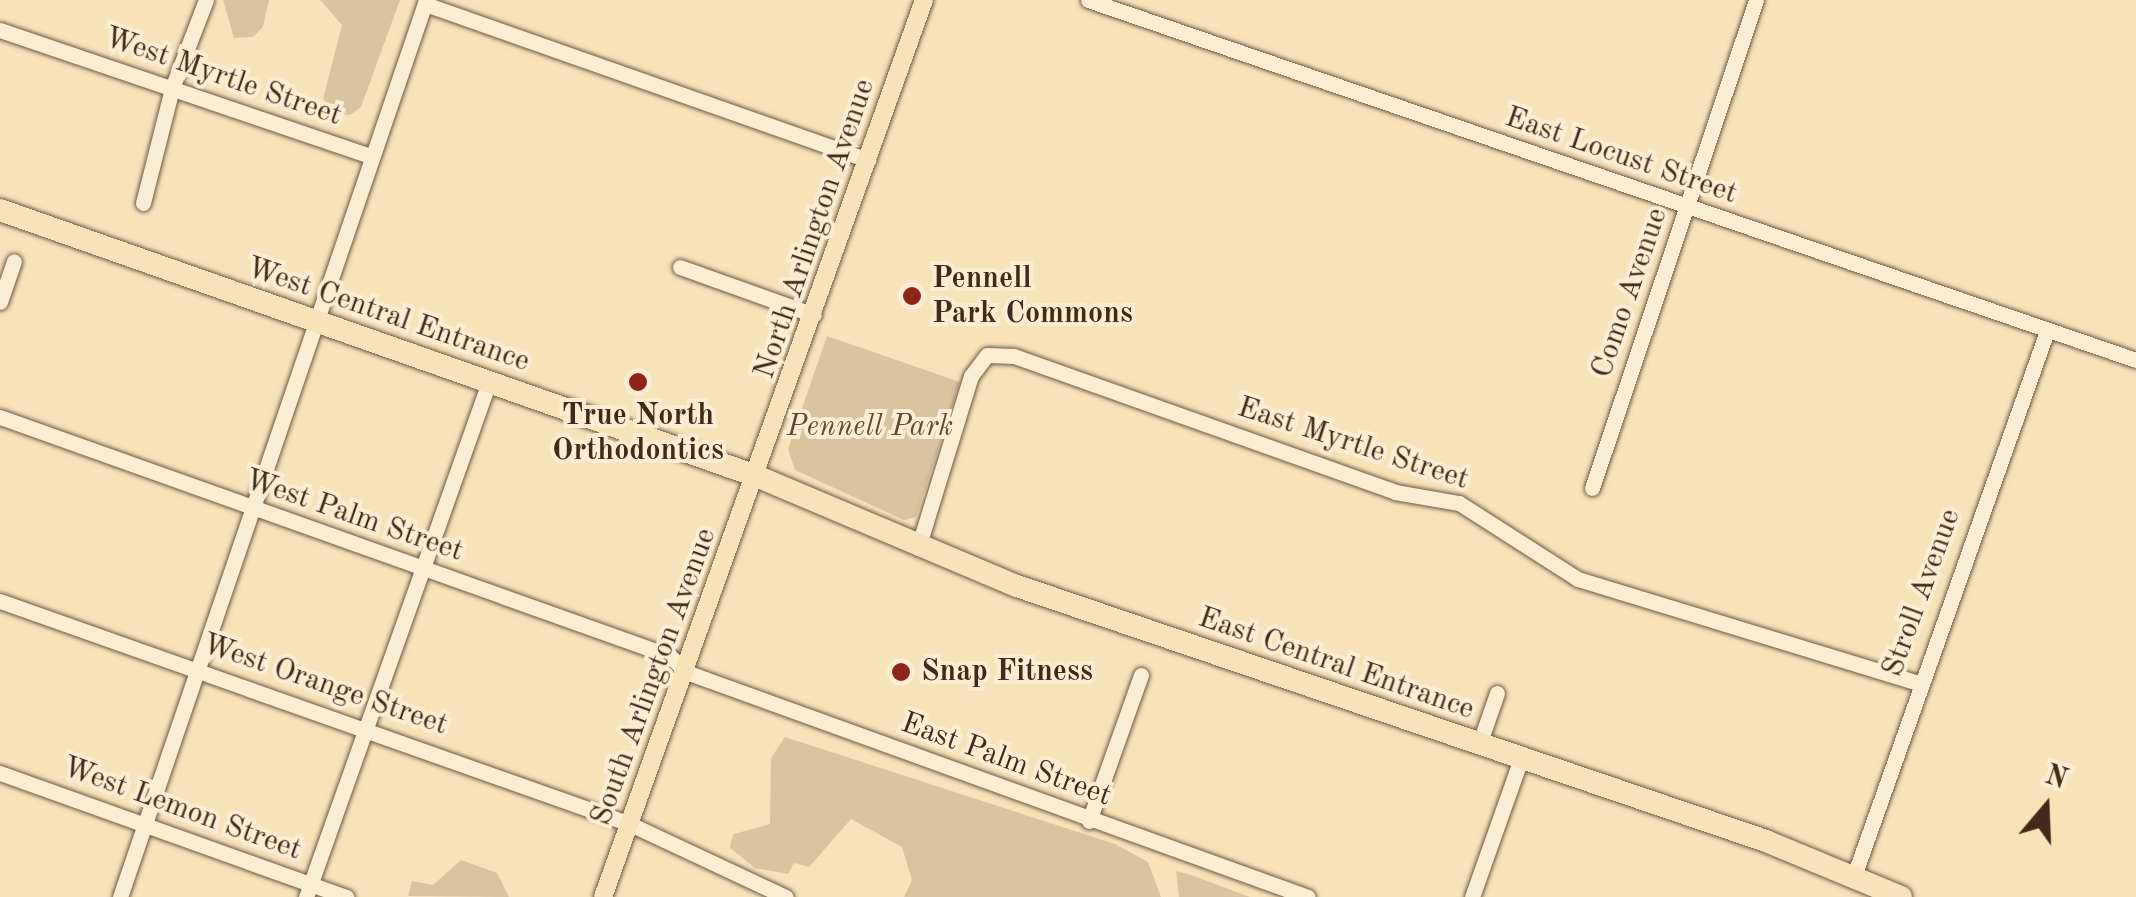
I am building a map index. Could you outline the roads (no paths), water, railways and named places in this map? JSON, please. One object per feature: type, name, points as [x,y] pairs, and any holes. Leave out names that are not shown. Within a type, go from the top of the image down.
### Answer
[{"type":"highway","name":"West Central Entrance","points":[[0,210],[756,476]]},
{"type":"highway","name":"East Central Entrance","points":[[756,476],[918,548],[1854,876],[1901,897]]},
{"type":"main road","name":"North Arlington Avenue","points":[[756,476],[924,0]]},
{"type":"main road","name":"South Arlington Avenue","points":[[604,897],[756,476]]},
{"type":"street","points":[[143,203],[172,88],[206,0]]},
{"type":"street","name":"East Locust Street","points":[[1088,0],[2136,360]]},
{"type":"street","name":"Como Avenue","points":[[1592,488],[1756,0]]},
{"type":"street","points":[[120,897],[248,508],[425,2],[868,160]]},
{"type":"street","name":"West Myrtle Street","points":[[0,30],[370,156]]},
{"type":"street","points":[[0,302],[14,261]]},
{"type":"street","points":[[680,267],[814,315]]},
{"type":"street","name":"Stroll Avenue","points":[[1854,876],[1918,683],[2046,331]]},
{"type":"street","name":"East Myrtle Street","points":[[918,548],[971,376],[988,355],[1014,356],[1395,492],[1460,503],[1578,578],[1918,683]]},
{"type":"street","points":[[308,890],[490,382]]},
{"type":"street","name":"West Palm Street","points":[[0,417],[670,656],[686,672]]},
{"type":"street","name":"West Orange Street","points":[[0,601],[368,728],[630,824],[786,897]]},
{"type":"street","name":"East Palm Street","points":[[686,672],[1089,821],[1308,897]]},
{"type":"street","points":[[1089,821],[1142,675]]},
{"type":"street","points":[[1479,745],[1497,693]]},
{"type":"street","points":[[1472,897],[1520,759]]},
{"type":"street","name":"West Lemon Street","points":[[0,773],[308,890],[346,897]]},
{"type":"place","name":"Pennell Park Commons","points":[[912,296]]},
{"type":"place","name":"True North Orthodontics","points":[[638,382]]},
{"type":"place","name":"Snap Fitness","points":[[901,672]]},
{"type":"park label","name":"Pennell Park","points":[[870,427]]}]
